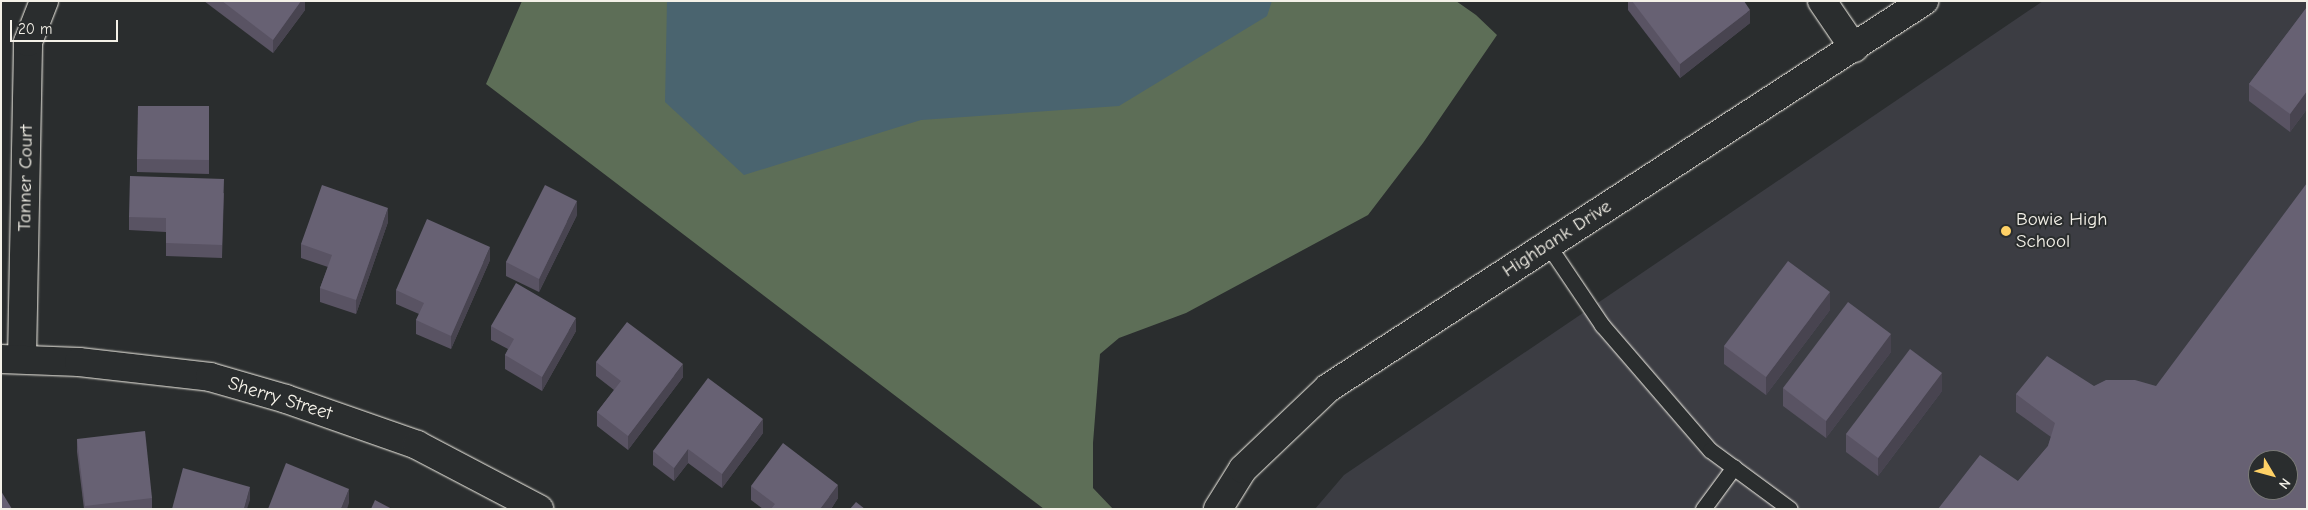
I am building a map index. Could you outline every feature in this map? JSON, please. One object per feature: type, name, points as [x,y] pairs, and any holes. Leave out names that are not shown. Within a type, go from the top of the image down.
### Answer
[{"type":"street","name":"Tanner Court","points":[[12,359],[28,42],[44,1]]},
{"type":"street","points":[[1822,1],[1854,48]]},
{"type":"street","name":"Highbank Drive","points":[[1218,509],[1243,469],[1328,388],[1924,1]]},
{"type":"street","name":"Sherry Street","points":[[12,359],[210,377],[286,399],[417,445],[539,509]]},
{"type":"lane","points":[[1548,245],[1602,326],[1710,450],[1790,509]]},
{"type":"lane","points":[[1703,509],[1734,467]]},
{"type":"shaded area","name":"Bowie High School","points":[[2043,1],[2307,1],[2307,509],[1315,509],[1344,475]]},
{"type":"green space","points":[[522,1],[1456,1],[1476,15],[1497,35],[1423,143],[1368,215],[1186,313],[1119,338],[1100,354],[1093,443],[1093,488],[1113,509],[1044,509],[486,84]]},
{"type":"water","points":[[667,1],[1272,1],[1267,16],[1119,106],[921,120],[744,175],[665,102]]},
{"type":"building","points":[[222,1],[301,1],[273,40]]},
{"type":"building","points":[[1632,1],[1744,1],[1750,10],[1680,64]]},
{"type":"building","points":[[2307,7],[2307,91],[2290,114],[2249,84]]},
{"type":"building","points":[[138,106],[209,106],[209,160],[137,159]]},
{"type":"building","points":[[130,176],[224,179],[222,245],[166,243],[166,218],[129,217]]},
{"type":"building","points":[[2307,183],[2307,509],[1938,509],[1980,455],[2018,481],[2048,446],[2055,423],[2016,394],[2047,356],[2094,386],[2106,380],[2135,380],[2156,386]]},
{"type":"building","points":[[322,185],[388,208],[356,300],[320,288],[332,255],[301,244]]},
{"type":"building","points":[[545,185],[577,201],[539,279],[506,262]]},
{"type":"building","points":[[427,219],[490,247],[451,336],[416,320],[424,303],[396,290]]},
{"type":"building","points":[[1788,261],[1830,292],[1766,377],[1724,346]]},
{"type":"building","points":[[516,283],[576,318],[542,377],[505,355],[514,339],[491,326]]},
{"type":"building","points":[[1848,302],[1891,334],[1826,421],[1783,388]]},
{"type":"building","points":[[627,322],[683,364],[628,436],[597,412],[621,381],[596,362]]},
{"type":"building","points":[[1910,349],[1942,373],[1878,458],[1846,434]]},
{"type":"building","points":[[708,378],[763,419],[722,474],[688,449],[674,468],[653,451]]},
{"type":"building","points":[[145,431],[152,498],[85,506],[77,439]]},
{"type":"building","points":[[783,443],[838,485],[820,509],[771,509],[775,504],[751,486]]},
{"type":"building","points":[[286,463],[349,489],[341,509],[268,509]]},
{"type":"building","points":[[183,468],[250,487],[244,509],[172,509]]},
{"type":"building","points":[[1,491],[12,509],[1,509]]},
{"type":"building","points":[[375,500],[392,509],[371,509]]},
{"type":"building","points":[[856,502],[865,509],[850,509]]},
{"type":"place","name":"Bowie High School","points":[[2006,231]]}]
